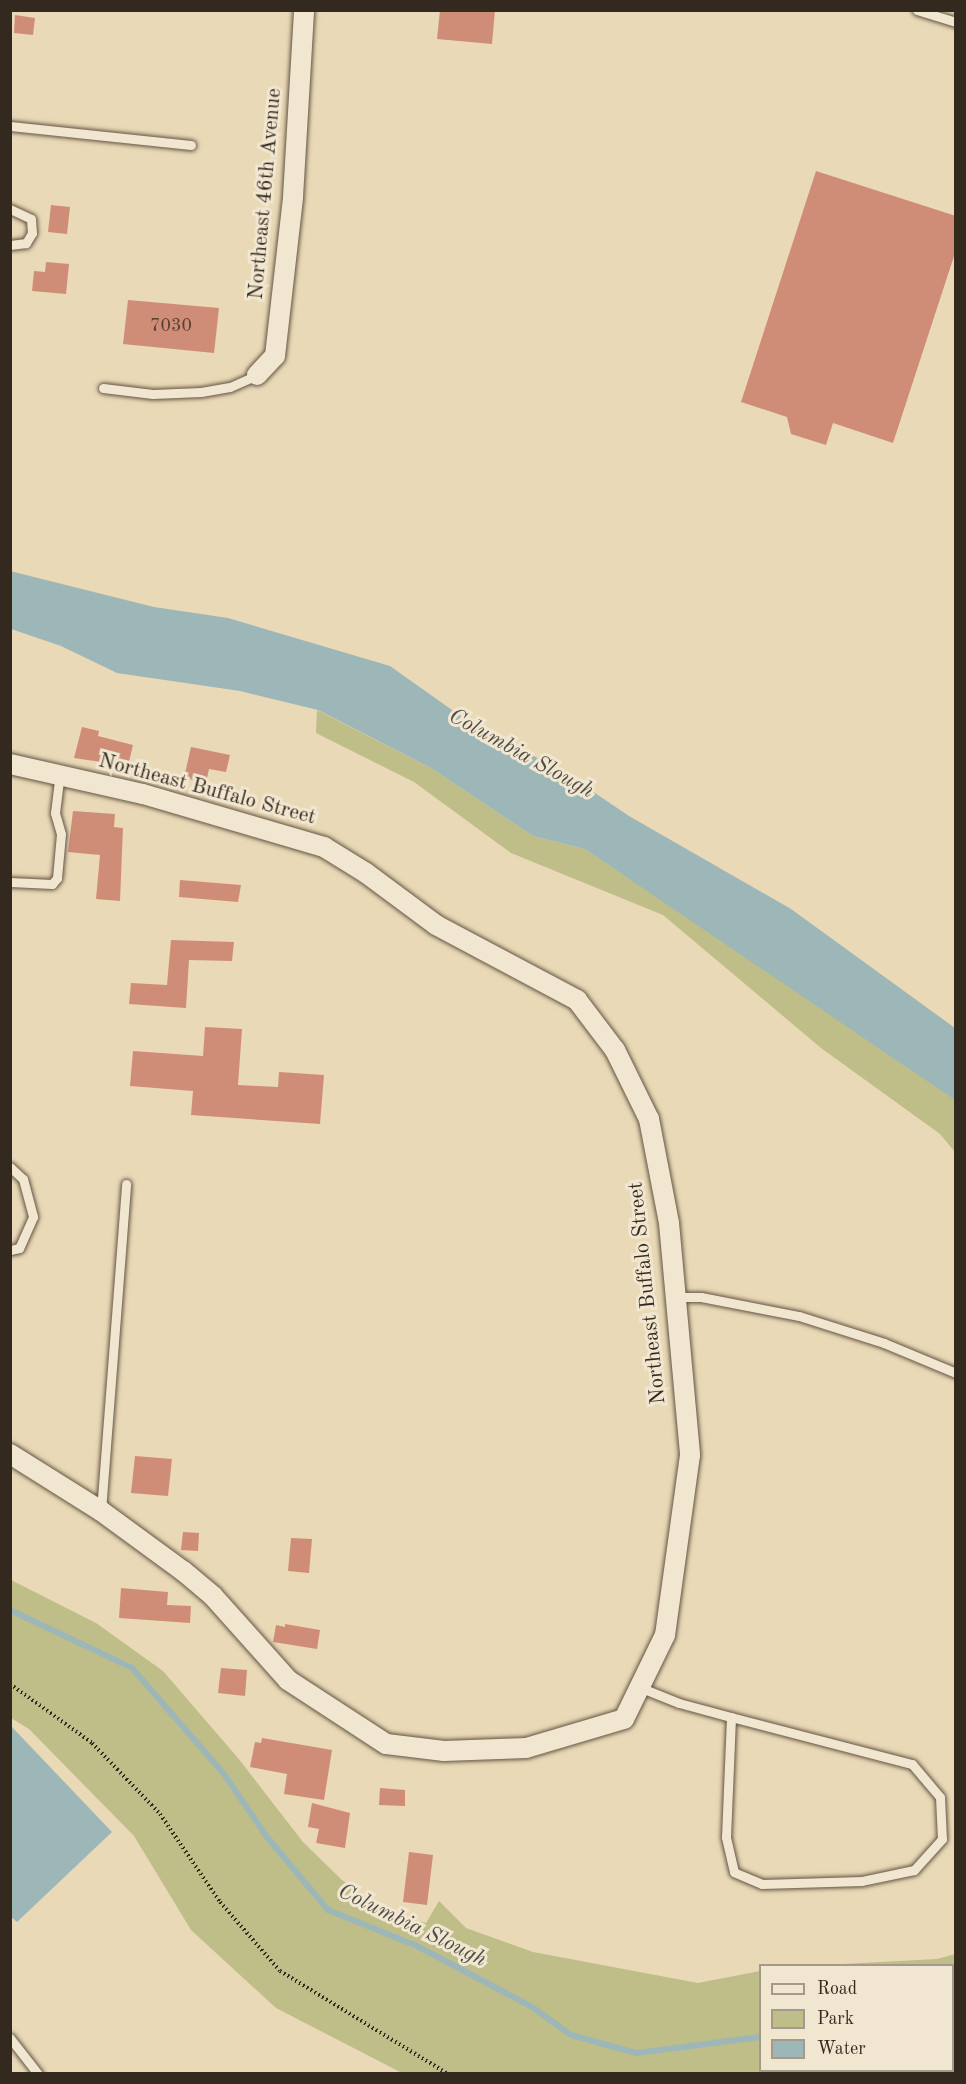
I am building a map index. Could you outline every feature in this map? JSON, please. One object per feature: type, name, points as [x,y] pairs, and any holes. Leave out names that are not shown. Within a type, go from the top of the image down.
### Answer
[{"type":"street","name":"Northeast 46th Avenue","points":[[257,375],[274,356],[293,197],[304,10]]},
{"type":"street","name":"Northeast Buffalo Street","points":[[10,764],[143,794],[297,836],[324,847],[366,873],[436,925],[577,1000],[615,1050],[649,1119],[669,1223],[690,1455],[665,1635],[624,1719],[526,1748],[459,1750],[386,1744],[288,1680],[213,1596],[101,1511],[10,1454]]},
{"type":"lane","points":[[917,10],[956,22]]},
{"type":"lane","points":[[10,126],[191,145]]},
{"type":"lane","points":[[10,209],[31,219],[32,233],[26,243],[10,245]]},
{"type":"lane","points":[[103,388],[153,394],[201,392],[230,387],[257,375]]},
{"type":"lane","points":[[10,882],[52,884],[57,878],[61,834],[55,813],[60,775]]},
{"type":"lane","points":[[10,1167],[23,1179],[33,1216],[19,1248],[10,1250]]},
{"type":"lane","points":[[101,1511],[126,1184]]},
{"type":"lane","points":[[675,1297],[702,1297],[799,1316],[884,1343],[956,1374]]},
{"type":"lane","points":[[639,1686],[679,1703],[912,1764],[940,1797],[942,1839],[914,1870],[862,1881],[762,1884],[734,1872],[726,1837],[731,1717]]},
{"type":"lane","points":[[10,2038],[38,2073]]},
{"type":"path","points":[[10,1684],[92,1743],[160,1814],[220,1902],[280,1971],[448,2073]]},
{"type":"green space","points":[[317,710],[431,768],[533,836],[585,849],[920,1073],[955,1100],[955,1152],[940,1134],[821,1048],[663,915],[511,853],[414,782],[316,733]]},
{"type":"green space","points":[[11,1580],[96,1623],[163,1671],[238,1758],[303,1842],[342,1880],[391,1914],[426,1923],[439,1901],[466,1928],[533,1952],[698,1983],[759,1971],[759,2072],[954,2072],[954,1964],[843,1964],[937,1959],[955,1954],[955,2073],[402,2073],[276,2008],[191,1930],[134,1836],[29,1729],[11,1718]]},
{"type":"water","points":[[10,571],[154,607],[228,618],[390,666],[469,722],[564,772],[629,816],[791,909],[955,1028],[955,1100],[585,849],[533,836],[431,768],[318,710],[240,691],[117,673],[61,646],[11,629]]},
{"type":"water","points":[[11,1726],[112,1832],[17,1922],[10,1916]]},
{"type":"building","points":[[440,10],[495,10],[492,44],[437,39]]},
{"type":"building","points":[[15,15],[35,18],[33,35],[14,33]]},
{"type":"building","points":[[816,171],[956,216],[956,250],[893,443],[833,423],[826,445],[791,434],[787,417],[741,402]]},
{"type":"building","points":[[51,205],[70,207],[67,234],[48,232]]},
{"type":"building","points":[[46,262],[69,264],[66,294],[32,291],[34,271],[45,272]]},
{"type":"building","points":[[128,300],[219,308],[214,353],[123,344]]},
{"type":"building","points":[[82,727],[99,731],[98,736],[133,745],[128,766],[74,758]]},
{"type":"building","points":[[191,747],[230,755],[226,772],[209,769],[206,783],[184,778]]},
{"type":"building","points":[[73,811],[115,814],[114,827],[123,828],[120,901],[96,899],[100,855],[68,852]]},
{"type":"building","points":[[180,880],[241,885],[238,902],[179,897]]},
{"type":"building","points":[[171,940],[234,942],[232,961],[189,960],[186,1008],[129,1004],[131,983],[167,985]]},
{"type":"building","points":[[205,1027],[242,1029],[238,1085],[278,1087],[279,1072],[324,1075],[320,1124],[191,1115],[193,1091],[130,1086],[133,1051],[203,1056]]},
{"type":"building","points":[[135,1456],[172,1459],[168,1496],[131,1493]]},
{"type":"building","points":[[183,1532],[199,1533],[198,1551],[181,1550]]},
{"type":"building","points":[[291,1538],[312,1539],[309,1573],[288,1571]]},
{"type":"building","points":[[121,1588],[168,1592],[167,1605],[191,1606],[190,1623],[119,1618]]},
{"type":"building","points":[[285,1624],[320,1630],[317,1649],[273,1642],[276,1625],[285,1627]]},
{"type":"building","points":[[221,1668],[247,1670],[245,1696],[218,1693]]},
{"type":"building","points":[[262,1738],[332,1750],[324,1800],[284,1794],[287,1774],[250,1767],[255,1742],[261,1743]]},
{"type":"building","points":[[380,1788],[405,1790],[405,1806],[379,1805]]},
{"type":"building","points":[[312,1803],[350,1813],[345,1848],[316,1843],[319,1829],[308,1827]]},
{"type":"building","points":[[409,1852],[433,1855],[427,1905],[403,1902]]},
{"type":"waterway","name":"Columbia Slough","points":[[10,1610],[132,1668],[224,1774],[267,1837],[328,1910],[417,1946],[532,2007],[571,2035],[636,2053],[759,2037]]}]
